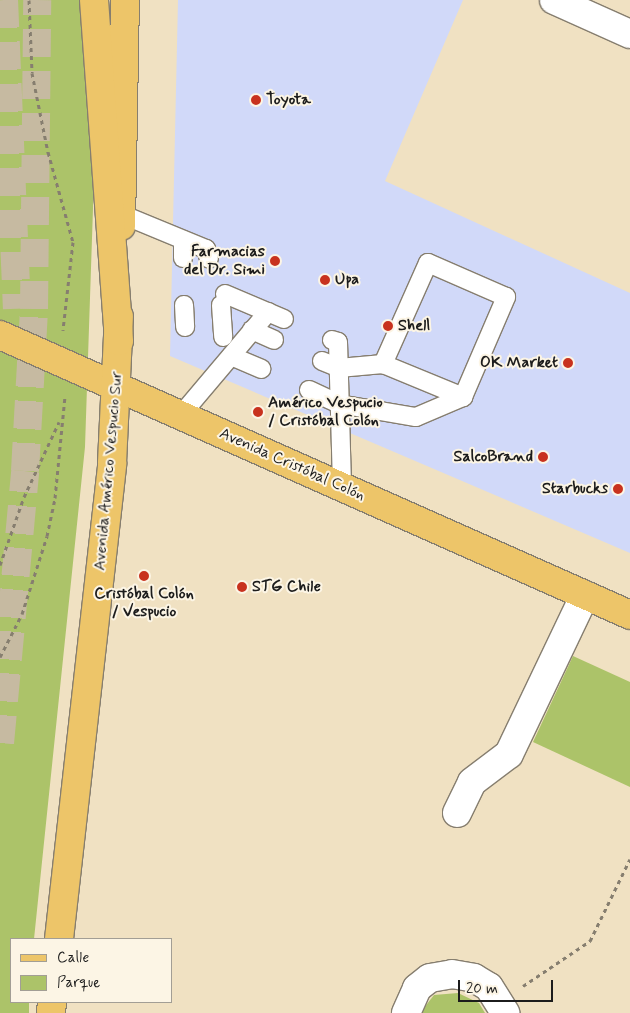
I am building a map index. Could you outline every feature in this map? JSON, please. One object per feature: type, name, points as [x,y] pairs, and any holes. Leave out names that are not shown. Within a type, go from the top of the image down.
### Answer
[{"type":"main road","points":[[94,0],[120,341]]},
{"type":"main road","name":"Avenida Américo Vespucio Sur","points":[[59,938],[118,387],[125,0]]},
{"type":"main road","name":"Avenida Cristóbal Colón","points":[[0,335],[630,615]]},
{"type":"street","points":[[554,0],[630,34]]},
{"type":"street","points":[[457,813],[472,782],[509,754],[585,595]]},
{"type":"street","points":[[406,1013],[417,988],[430,978],[452,974],[474,978],[489,987],[503,1008]]},
{"type":"lane","points":[[121,214],[206,250],[209,258]]},
{"type":"lane","points":[[183,240],[183,258]]},
{"type":"lane","points":[[309,390],[339,404],[416,417],[463,397],[506,297],[428,263],[383,364]]},
{"type":"lane","points":[[223,337],[223,300],[268,312],[284,319]]},
{"type":"lane","points":[[184,306],[185,327]]},
{"type":"lane","points":[[181,415],[268,312]]},
{"type":"lane","points":[[252,330],[274,340]]},
{"type":"lane","points":[[332,340],[338,342],[342,488]]},
{"type":"lane","points":[[231,356],[262,369]]},
{"type":"lane","points":[[322,361],[339,368],[383,364],[463,397]]},
{"type":"path","points":[[29,0],[32,73],[48,152],[73,242],[63,314]]},
{"type":"path","points":[[0,565],[24,497],[60,420],[57,478],[47,536],[22,614],[0,657]]},
{"type":"path","points":[[503,1008],[549,966],[590,941],[630,859]]},
{"type":"shaded area","points":[[178,0],[463,0],[385,181],[630,293],[630,553],[170,356]]},
{"type":"green space","points":[[0,0],[100,0],[85,447],[34,938],[10,938],[10,1003],[29,1003],[29,1013],[0,1013]]},
{"type":"green space","points":[[573,656],[630,682],[630,787],[533,742]]},
{"type":"green space","points":[[458,993],[479,1003],[485,1013],[420,1013],[434,995]]},
{"type":"tunnel","points":[[4,0],[17,309]]},
{"type":"tunnel","points":[[0,743],[25,471],[34,309],[37,0]]},
{"type":"place","name":"Toyota","points":[[256,100]]},
{"type":"place","name":"Farmacias del Dr. Simi","points":[[275,261]]},
{"type":"place","name":"Upa","points":[[325,280]]},
{"type":"place","name":"Shell","points":[[388,326]]},
{"type":"place","name":"OK Market","points":[[568,363]]},
{"type":"place","name":"Américo Vespucio / Cristóbal Colón","points":[[258,412]]},
{"type":"place","name":"SalcoBrand","points":[[543,457]]},
{"type":"place","name":"Starbucks","points":[[618,489]]},
{"type":"place","name":"Cristóbal Colón / Vespucio","points":[[144,576]]},
{"type":"place","name":"STG Chile","points":[[242,587]]}]
